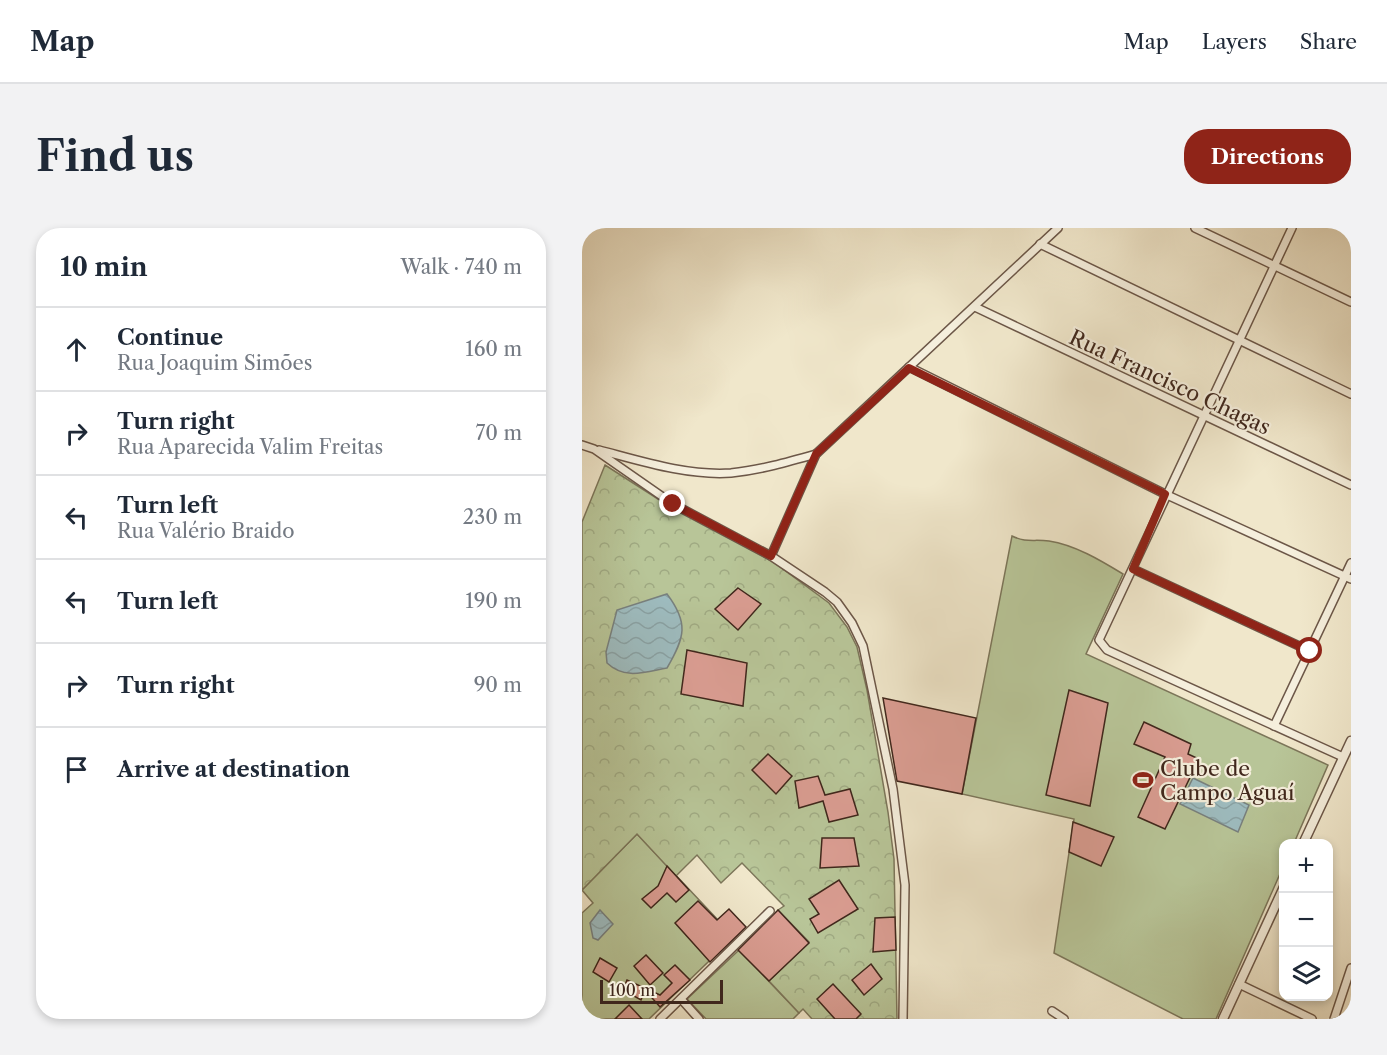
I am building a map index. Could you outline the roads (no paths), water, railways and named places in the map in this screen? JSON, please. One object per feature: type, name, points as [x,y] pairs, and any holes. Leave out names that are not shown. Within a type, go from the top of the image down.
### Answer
[{"type":"street","points":[[771,556],[816,454],[1058,228]]},
{"type":"street","points":[[1195,228],[1274,268],[1351,302]]},
{"type":"street","points":[[1292,228],[1100,635],[1101,644],[1107,650],[1343,757]]},
{"type":"street","points":[[1040,244],[1351,394]]},
{"type":"street","name":"Rua Francisco Chagas","points":[[975,307],[1204,418],[1351,485]]},
{"type":"street","points":[[909,368],[1165,494],[1348,577]]},
{"type":"street","points":[[582,445],[653,464],[692,471],[729,473],[764,468],[816,454]]},
{"type":"street","points":[[594,449],[673,504],[771,556],[837,603],[863,646],[893,789],[905,885],[903,1019]]},
{"type":"street","points":[[1274,726],[1348,577],[1351,563]]},
{"type":"street","points":[[1133,569],[1310,651]]},
{"type":"street","points":[[1305,839],[1351,741]]},
{"type":"street","points":[[1223,1019],[1281,893]]},
{"type":"street","points":[[660,1019],[770,911]]},
{"type":"street","points":[[1334,1019],[1351,968]]},
{"type":"street","points":[[1239,984],[1312,1019]]},
{"type":"street","points":[[681,999],[699,1019]]},
{"type":"street","points":[[1052,1011],[1064,1019]]},
{"type":"water","points":[[667,594],[679,613],[682,630],[678,647],[667,668],[643,673],[628,673],[621,672],[607,663],[606,652],[617,610]]},
{"type":"water","points":[[1193,778],[1249,805],[1238,832],[1180,804]]},
{"type":"water","points":[[600,910],[613,924],[598,940],[593,938],[590,923]]},
{"type":"place","name":"Clube de Campo Aguaí","points":[[1143,780]]}]
